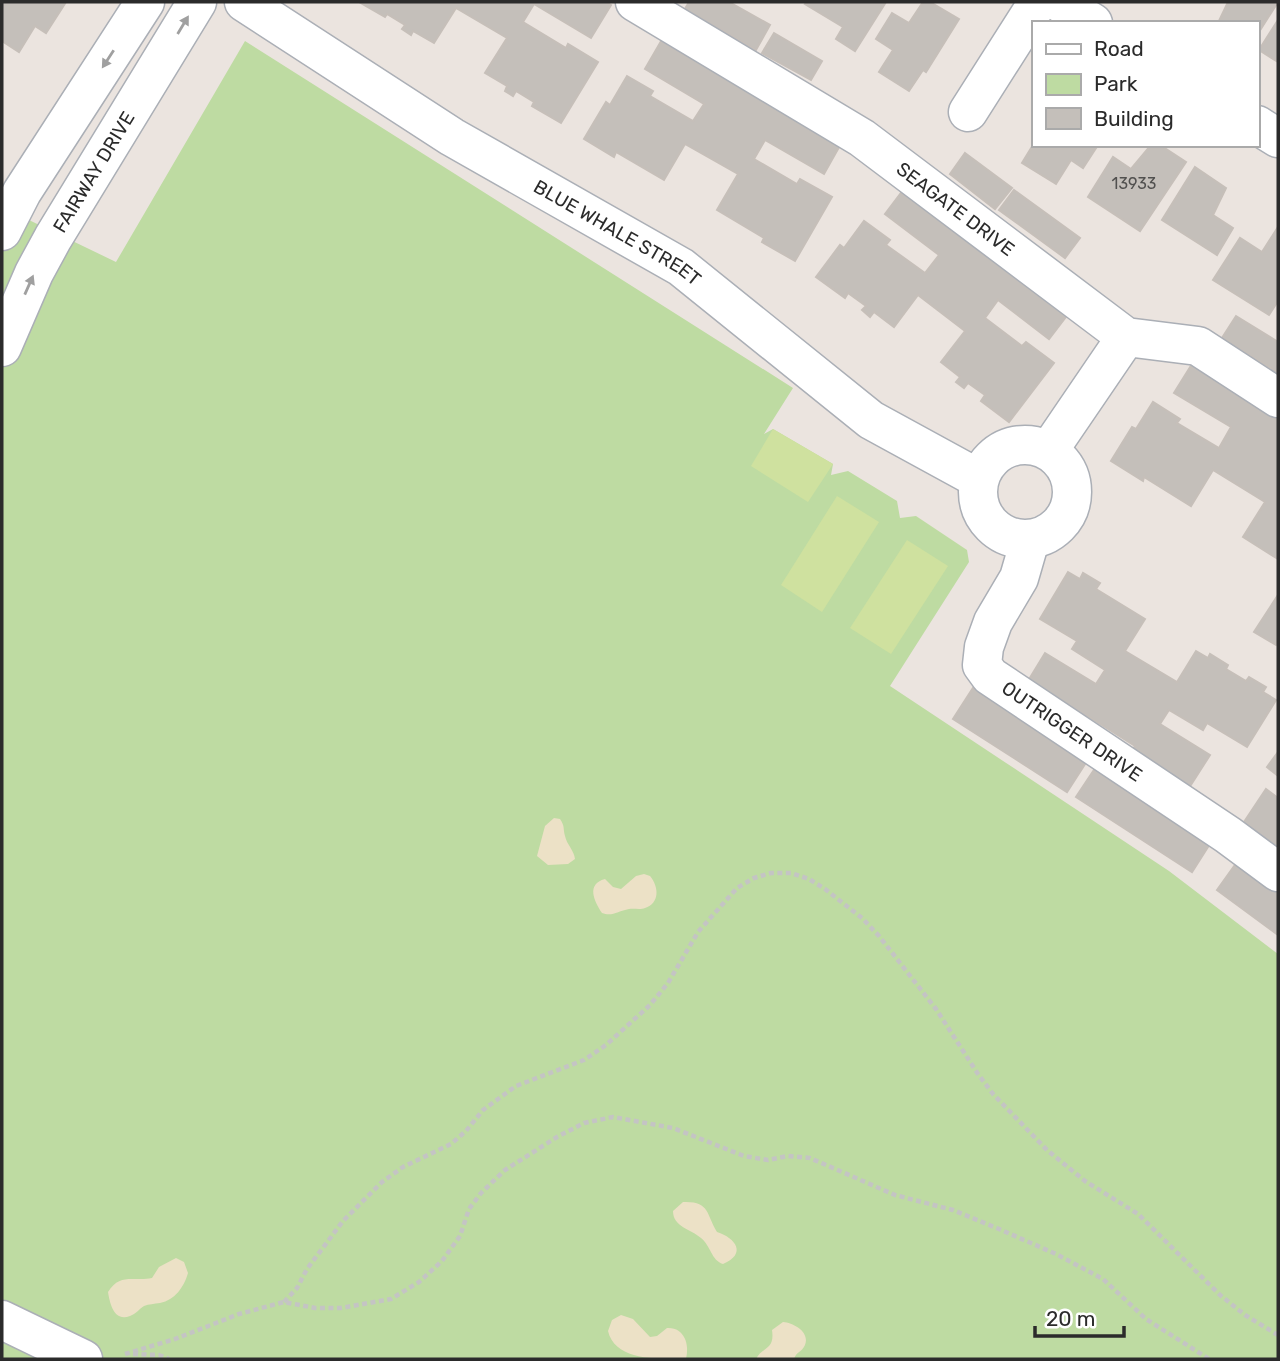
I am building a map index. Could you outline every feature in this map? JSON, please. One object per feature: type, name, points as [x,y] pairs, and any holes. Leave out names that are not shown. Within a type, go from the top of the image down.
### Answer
[{"type":"street","points":[[2,231],[22,192],[145,2]]},
{"type":"street","name":"FAIRWAY DRIVE","points":[[2,348],[34,273],[53,238],[197,2]]},
{"type":"street","name":"BLUE WHALE STREET","points":[[244,2],[452,137],[681,267],[872,420],[979,480]]},
{"type":"street","name":"SEAGATE DRIVE","points":[[635,2],[862,138],[1126,337],[1198,346],[1278,398]]},
{"type":"street","points":[[968,112],[1038,2]]},
{"type":"street","points":[[1059,2],[1090,21]]},
{"type":"street","points":[[1259,126],[1278,138]]},
{"type":"street","points":[[1049,450],[1126,337]]},
{"type":"street","points":[[1029,445],[1049,450],[1067,470],[1072,484],[1072,499],[1067,514],[1058,526],[1045,535],[1031,540],[1007,536],[988,523],[981,510],[977,495],[979,480],[986,465],[998,453],[1013,446],[1029,445]]},
{"type":"street","name":"OUTRIGGER DRIVE","points":[[1031,540],[1019,578],[993,622],[984,647],[982,665],[990,676],[1228,835],[1278,872]]},
{"type":"street","points":[[2,1320],[83,1359]]},
{"type":"path","points":[[284,1302],[297,1288],[307,1269],[343,1222],[382,1182],[403,1167],[451,1144],[483,1110],[516,1086],[584,1060],[606,1045],[650,1005],[668,983],[698,932],[737,888],[754,878],[771,873],[791,873],[809,879],[825,889],[862,918],[936,1009],[993,1094],[1047,1150],[1085,1181],[1139,1214],[1220,1295],[1245,1315],[1278,1335]]},
{"type":"path","points":[[169,1359],[159,1355],[125,1354],[175,1339],[239,1314],[284,1302],[315,1308],[341,1308],[391,1299],[419,1282],[442,1261],[460,1236],[469,1209],[505,1170],[584,1123],[612,1117],[673,1128],[744,1156],[768,1160],[788,1156],[810,1158],[895,1195],[953,1210],[1056,1254],[1103,1279],[1146,1319],[1209,1359]]},
{"type":"green space","points":[[245,41],[793,388],[764,434],[773,429],[833,464],[831,475],[848,471],[897,501],[900,518],[916,516],[967,550],[969,562],[890,686],[1169,871],[1278,954],[1278,1359],[2,1359],[2,207],[116,262]]},
{"type":"green space","points":[[773,429],[833,464],[808,502],[751,466]]},
{"type":"green space","points":[[837,496],[879,522],[822,612],[781,585]]},
{"type":"green space","points":[[907,540],[948,566],[891,654],[850,628]]},
{"type":"sand","points":[[554,818],[562,821],[575,859],[568,864],[548,865],[537,856],[545,826]]},
{"type":"sand","points":[[636,876],[650,876],[655,885],[656,899],[650,906],[612,914],[602,913],[593,893],[599,881],[605,879],[613,887],[621,889]]},
{"type":"sand","points":[[683,1202],[703,1206],[717,1232],[734,1242],[737,1251],[735,1256],[723,1264],[719,1262],[701,1238],[676,1221],[673,1211]]},
{"type":"sand","points":[[176,1258],[184,1262],[188,1273],[174,1296],[144,1306],[130,1316],[117,1314],[108,1292],[113,1286],[123,1280],[152,1278],[159,1267]]},
{"type":"sand","points":[[621,1315],[633,1319],[650,1337],[657,1336],[667,1328],[678,1330],[686,1342],[686,1359],[639,1356],[619,1348],[608,1331],[612,1320]]},
{"type":"sand","points":[[783,1322],[796,1326],[803,1332],[806,1340],[804,1347],[794,1359],[756,1359],[770,1345],[772,1330]]},
{"type":"building","points":[[2,2],[66,2],[46,33],[35,26],[19,52],[2,41]]},
{"type":"building","points":[[359,2],[606,2],[611,5],[591,38],[534,4],[523,22],[566,48],[568,44],[598,62],[561,123],[532,106],[534,102],[516,91],[513,96],[505,91],[507,86],[485,73],[507,38],[456,8],[434,43],[413,31],[411,35],[402,29],[405,25]]},
{"type":"building","points":[[689,2],[729,2],[770,25],[756,50],[685,9]]},
{"type":"building","points":[[886,2],[855,51],[836,39],[843,27],[805,4]]},
{"type":"building","points":[[923,2],[930,2],[959,19],[926,72],[923,70],[909,91],[879,72],[893,50],[876,39],[892,13],[909,23]]},
{"type":"building","points":[[1228,2],[1278,2],[1259,32],[1259,21],[1219,21]]},
{"type":"building","points":[[1278,20],[1278,62],[1259,50]]},
{"type":"building","points":[[774,33],[822,61],[811,80],[762,53]]},
{"type":"building","points":[[664,36],[843,140],[824,174],[765,140],[754,159],[797,184],[800,179],[832,197],[795,261],[762,242],[764,238],[717,210],[738,174],[685,144],[664,180],[616,152],[614,157],[584,139],[606,102],[610,105],[627,76],[653,91],[650,96],[693,121],[704,104],[645,69]]},
{"type":"building","points":[[1032,147],[1097,147],[1083,168],[1071,160],[1056,184],[1022,163]]},
{"type":"building","points":[[1149,147],[1163,147],[1186,162],[1140,231],[1088,197],[1113,157],[1131,169]]},
{"type":"building","points":[[965,153],[1012,188],[995,209],[950,174]]},
{"type":"building","points":[[1195,167],[1226,188],[1213,215],[1233,228],[1217,255],[1162,220]]},
{"type":"building","points":[[907,185],[1072,309],[1049,339],[998,300],[985,318],[1022,346],[1026,342],[1054,363],[1009,422],[981,401],[985,395],[968,383],[964,388],[956,382],[960,377],[941,362],[965,331],[918,295],[894,327],[874,312],[870,317],[862,310],[866,306],[848,293],[845,298],[816,277],[840,245],[844,248],[864,221],[890,240],[886,245],[925,273],[939,255],[885,214]]},
{"type":"building","points":[[1014,190],[1080,238],[1065,258],[999,210]]},
{"type":"building","points":[[1278,227],[1278,301],[1269,315],[1213,280],[1240,238],[1262,252]]},
{"type":"building","points":[[1236,316],[1278,342],[1277,372],[1222,338]]},
{"type":"building","points":[[1194,361],[1258,401],[1255,406],[1278,420],[1278,559],[1243,537],[1265,502],[1213,470],[1191,506],[1144,477],[1143,481],[1111,461],[1132,427],[1136,429],[1153,402],[1180,419],[1177,423],[1219,448],[1231,427],[1174,393]]},
{"type":"building","points":[[1068,572],[1080,579],[1083,573],[1100,583],[1096,589],[1145,619],[1125,651],[1177,682],[1196,651],[1208,658],[1210,654],[1228,665],[1226,669],[1246,681],[1249,677],[1266,687],[1263,692],[1276,700],[1247,747],[1207,723],[1203,730],[1169,710],[1160,724],[1210,755],[1189,788],[1131,752],[1135,746],[1086,715],[1082,721],[1025,686],[1045,653],[1096,684],[1105,670],[1072,649],[1077,641],[1040,619]]},
{"type":"building","points":[[1278,595],[1278,642],[1276,645],[1254,632]]},
{"type":"building","points":[[973,688],[1087,761],[1067,792],[953,719]]},
{"type":"building","points":[[1278,752],[1278,776],[1267,767]]},
{"type":"building","points":[[1098,764],[1213,839],[1192,872],[1076,797]]},
{"type":"building","points":[[1266,789],[1278,798],[1278,847],[1244,822]]},
{"type":"building","points":[[1240,858],[1278,886],[1278,935],[1217,890]]}]
